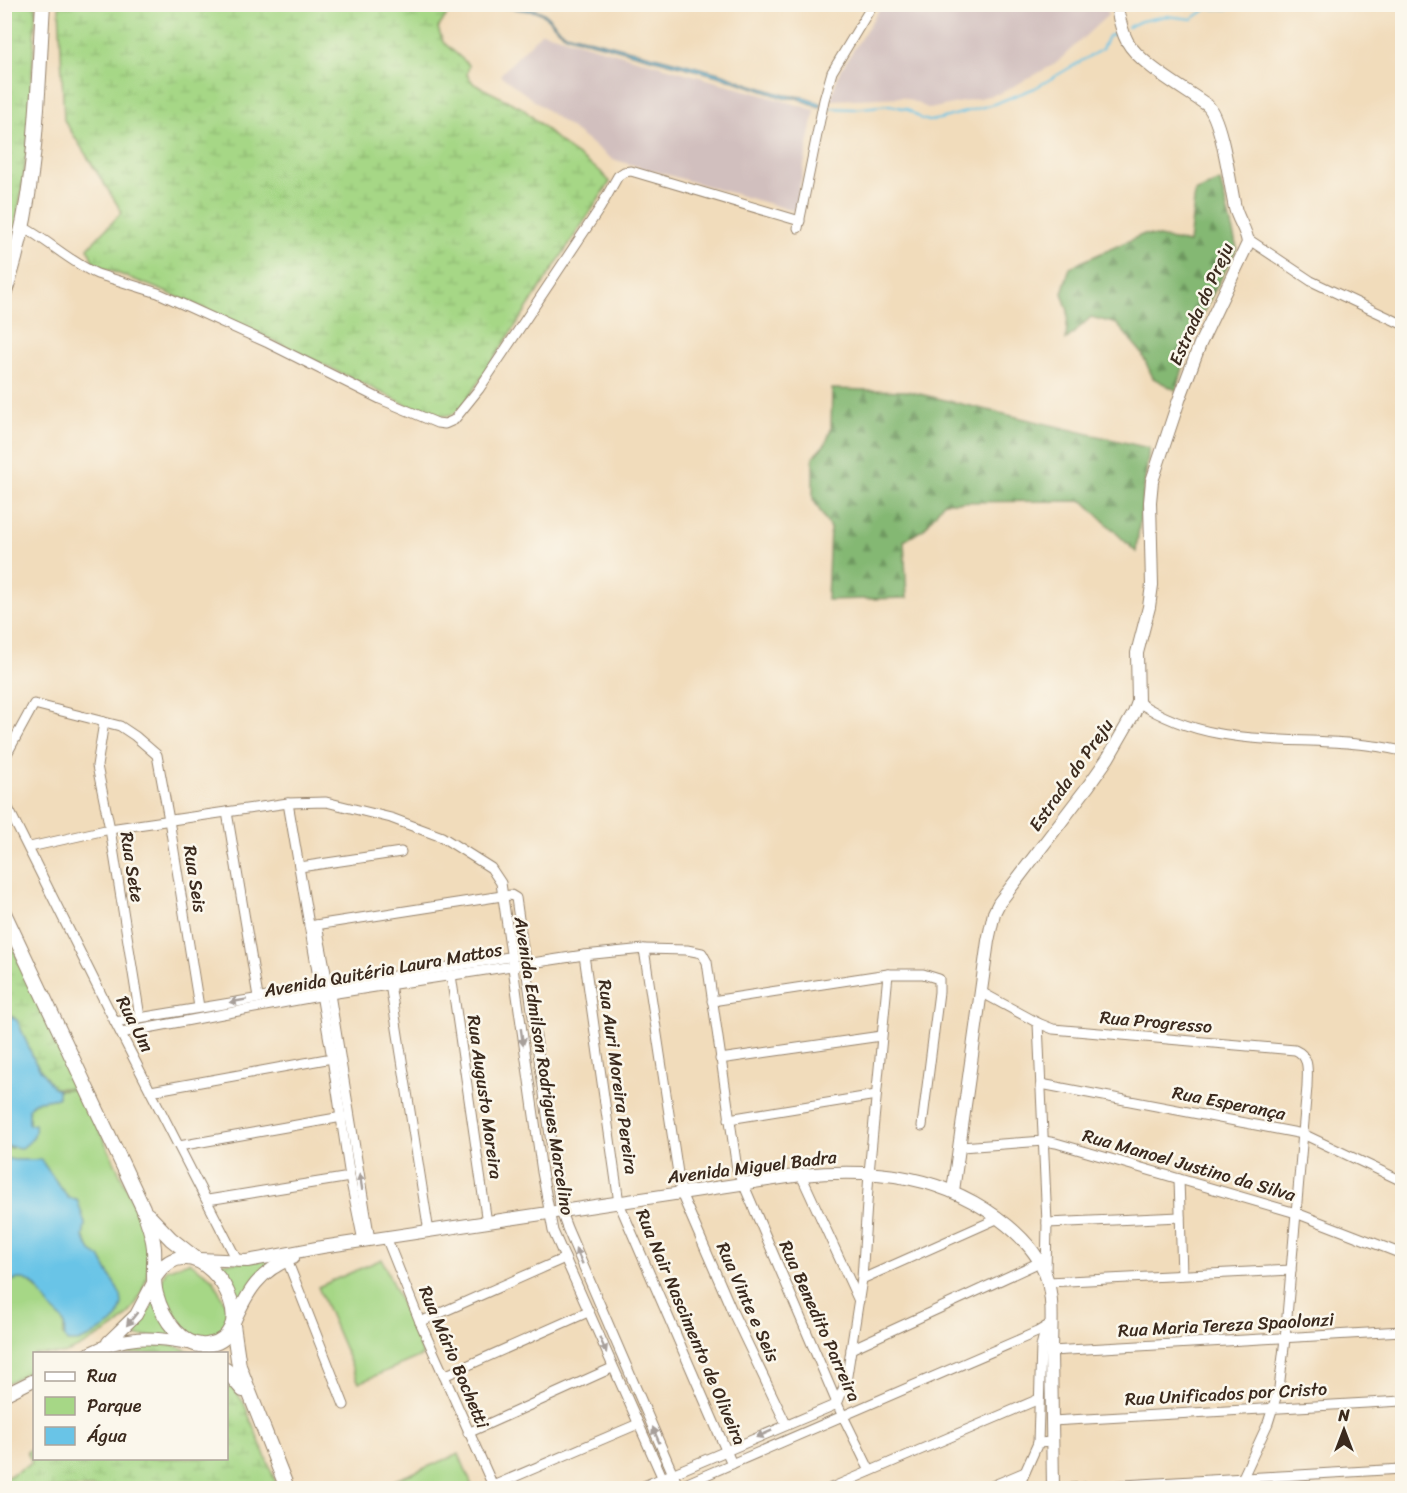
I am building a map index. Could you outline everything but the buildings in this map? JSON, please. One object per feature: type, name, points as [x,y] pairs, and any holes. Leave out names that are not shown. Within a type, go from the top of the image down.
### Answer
[{"type":"highway","points":[[4,294],[23,227],[32,167],[43,4]]},
{"type":"highway","points":[[4,913],[143,1208],[154,1245],[154,1279],[158,1302],[172,1326],[191,1344],[204,1352]]},
{"type":"highway","points":[[143,1208],[166,1234],[211,1270],[227,1293],[232,1307],[239,1366],[287,1488]]},
{"type":"highway","points":[[154,1279],[160,1268],[173,1258],[197,1259]]},
{"type":"highway","points":[[191,1344],[204,1346],[220,1341],[227,1335],[233,1324]]},
{"type":"highway","points":[[228,1373],[253,1404]]},
{"type":"main road","points":[[1116,4],[1124,35],[1132,49],[1149,65],[1213,111],[1236,209],[1248,239]]},
{"type":"main road","name":"Estrada do Preju","points":[[953,1191],[994,913],[1108,758],[1132,718],[1138,702],[1137,653],[1149,607],[1152,585],[1150,502],[1152,481],[1200,344],[1247,246],[1248,239]]},
{"type":"main road","name":"Avenida Miguel Badra","points":[[322,1247],[742,1183],[833,1172],[905,1177],[953,1191],[999,1218],[1017,1233],[1040,1262],[1047,1279],[1052,1351],[1053,1488]]},
{"type":"main road","points":[[197,1259],[238,1262],[322,1247]]},
{"type":"main road","points":[[233,1324],[254,1284],[273,1267],[322,1247]]},
{"type":"main road","points":[[94,1351],[120,1332],[136,1315],[154,1279]]},
{"type":"main road","points":[[94,1351],[124,1339],[142,1337],[191,1344]]},
{"type":"main road","points":[[4,1395],[33,1380]]},
{"type":"street","points":[[23,227],[40,236],[87,270],[158,293],[268,343],[380,399],[437,423],[445,424],[454,420],[481,385],[600,208],[618,176],[624,172],[631,171],[799,225],[824,100],[832,72],[873,4]]},
{"type":"street","points":[[1248,239],[1311,281],[1402,324]]},
{"type":"street","points":[[1138,702],[1196,729],[1229,737],[1350,742],[1402,751]]},
{"type":"street","points":[[4,759],[34,704],[104,722]]},
{"type":"street","name":"Rua Seis","points":[[104,722],[127,730],[157,756],[170,820],[199,1007]]},
{"type":"street","name":"Rua Sete","points":[[104,722],[97,766],[110,829],[140,1017]]},
{"type":"street","name":"Rua Um","points":[[4,800],[238,1262]]},
{"type":"street","points":[[30,848],[110,829],[288,802],[326,802],[391,818],[436,834],[491,868],[501,883],[502,896],[313,926]]},
{"type":"street","points":[[288,802],[325,991],[367,1240]]},
{"type":"street","points":[[227,812],[258,997]]},
{"type":"street","points":[[300,867],[401,852]]},
{"type":"street","name":"Avenida Edmilson Rodrigues Marcelino","points":[[667,1488],[553,1231],[555,1213],[516,899],[511,895],[502,896],[511,961],[555,1213],[567,1228],[678,1488]]},
{"type":"street","name":"Avenida Quitéria Laura Mattos","points":[[121,1033],[325,991],[524,959],[644,949],[687,950]]},
{"type":"street","name":"Rua Vinte e Seis","points":[[644,949],[681,1193],[786,1424]]},
{"type":"street","name":"Rua Benedito Parreira","points":[[687,950],[702,953],[705,957],[737,1169],[837,1404],[870,1471]]},
{"type":"street","name":"Rua Auri Moreira Pereira","points":[[584,955],[619,1203]]},
{"type":"street","name":"Avenida Quitéria Laura Mattos","points":[[115,1022],[258,997],[390,984],[451,975],[511,961]]},
{"type":"street","points":[[712,1000],[888,974],[935,977],[940,981],[922,1126]]},
{"type":"street","points":[[639,1488],[837,1404],[846,1382],[862,1279],[869,1173],[888,974]]},
{"type":"street","name":"Rua Augusto Moreira","points":[[451,975],[487,1223]]},
{"type":"street","points":[[390,984],[429,1232]]},
{"type":"street","points":[[325,991],[332,1058],[350,1177],[367,1240]]},
{"type":"street","name":"Rua Progresso","points":[[981,992],[1038,1023],[1068,1032],[1295,1050],[1302,1053],[1307,1063],[1303,1134]]},
{"type":"street","points":[[1038,1023],[1047,1223],[1047,1279],[1291,1270]]},
{"type":"street","points":[[720,1059],[881,1036]]},
{"type":"street","points":[[151,1090],[332,1058]]},
{"type":"street","name":"Rua Esperança","points":[[1041,1084],[1303,1134],[1402,1181]]},
{"type":"street","points":[[729,1119],[876,1095]]},
{"type":"street","points":[[179,1146],[342,1117]]},
{"type":"street","points":[[1238,1488],[1274,1407],[1279,1388],[1303,1134]]},
{"type":"street","name":"Rua Manoel Justino da Silva","points":[[961,1147],[1044,1141],[1296,1214],[1402,1254]]},
{"type":"street","points":[[801,1175],[859,1301]]},
{"type":"street","points":[[208,1200],[350,1177]]},
{"type":"street","points":[[1179,1179],[1182,1275]]},
{"type":"street","name":"Rua Nair Nascimento de Oliveira","points":[[619,1203],[732,1464]]},
{"type":"street","points":[[1047,1223],[1180,1217]]},
{"type":"street","points":[[862,1279],[999,1218]]},
{"type":"street","name":"Rua Mário Bochetti","points":[[386,1237],[420,1323],[493,1487]]},
{"type":"street","points":[[420,1323],[565,1258]]},
{"type":"street","points":[[287,1260],[344,1405]]},
{"type":"street","points":[[851,1349],[1040,1262]]},
{"type":"street","points":[[444,1376],[588,1312]]},
{"type":"street","points":[[678,1488],[1049,1325]]},
{"type":"street","name":"Avenida Miguel Badra","points":[[1038,1443],[1041,1346],[1049,1325]]},
{"type":"street","name":"Rua Maria Tereza Spaolonzi","points":[[1052,1351],[1402,1331]]},
{"type":"street","points":[[468,1433],[612,1368]]},
{"type":"street","points":[[831,1488],[1039,1400]]},
{"type":"street","name":"Rua Unificados por Cristo","points":[[1052,1421],[1402,1401]]},
{"type":"street","points":[[493,1487],[638,1424]]},
{"type":"street","points":[[1017,1488],[1038,1443],[1052,1442]]},
{"type":"street","points":[[1072,1488],[1402,1469]]},
{"type":"street","points":[[987,1488],[1025,1472]]},
{"type":"shaded area","points":[[1103,4],[1109,14],[1055,64],[1001,93],[930,109],[903,97],[830,100],[840,71],[882,5]]},
{"type":"shaded area","points":[[542,32],[815,110],[795,211],[612,159],[500,75]]},
{"type":"green space","points":[[371,4],[391,9],[416,6],[450,10],[438,28],[443,42],[469,65],[467,75],[474,84],[522,108],[568,149],[600,171],[610,182],[460,410],[450,415],[434,415],[418,410],[218,314],[94,265],[88,248],[122,212],[64,120],[59,5]]},
{"type":"green space","points":[[5,5],[36,5],[24,173],[5,272]]},
{"type":"green space","points":[[1220,181],[1237,248],[1191,336],[1177,391],[1153,378],[1141,352],[1117,324],[1091,317],[1066,340],[1068,311],[1062,293],[1070,267],[1144,234],[1189,243],[1195,192]]},
{"type":"green space","points":[[832,389],[907,391],[1149,448],[1136,552],[1083,501],[944,502],[924,529],[904,541],[907,598],[827,600],[830,528],[813,499],[813,457],[826,443],[831,429]]},
{"type":"green space","points":[[4,929],[78,1088],[53,1088],[35,1062],[17,1020],[5,1012]]},
{"type":"green space","points":[[78,1088],[98,1126],[144,1229],[148,1270],[140,1296],[125,1318],[115,1327],[68,1352],[33,1352],[33,1370],[5,1384],[5,1284],[15,1279],[30,1282],[61,1319],[64,1326],[63,1336],[90,1337],[117,1317],[121,1296],[100,1257],[91,1251],[83,1236],[85,1224],[77,1199],[68,1198],[41,1161],[5,1158],[5,1146],[11,1148],[29,1126],[29,1108],[34,1102],[57,1098],[58,1090]]},
{"type":"green space","points":[[282,1258],[238,1307],[212,1264]]},
{"type":"green space","points":[[382,1259],[423,1355],[359,1383],[318,1287]]},
{"type":"green space","points":[[189,1262],[213,1279],[227,1308],[226,1326],[218,1336],[202,1340],[189,1334],[171,1315],[162,1296],[161,1282],[166,1270]]},
{"type":"green space","points":[[151,1295],[176,1337],[122,1336]]},
{"type":"green space","points":[[138,1342],[175,1346],[192,1352],[107,1352]]},
{"type":"green space","points":[[228,1380],[244,1403],[278,1488],[5,1488],[5,1478],[32,1463],[27,1452],[33,1448],[33,1460],[228,1460]]},
{"type":"green space","points":[[459,1454],[473,1488],[396,1488],[393,1481]]},
{"type":"water","points":[[485,5],[534,9],[545,14],[565,33],[723,74],[784,95],[803,97],[822,104],[820,107],[797,98],[784,98],[726,78],[565,35],[539,12]]},
{"type":"water","points":[[4,1012],[17,1020],[35,1062],[53,1088],[58,1090],[58,1098],[34,1102],[29,1108],[29,1125],[35,1124],[35,1132],[31,1140],[22,1148],[5,1146]]},
{"type":"water","points":[[4,1158],[41,1160],[68,1198],[77,1199],[85,1224],[83,1237],[91,1251],[100,1257],[121,1296],[122,1304],[118,1317],[90,1337],[78,1342],[67,1342],[62,1320],[33,1284],[22,1279],[5,1284]]},
{"type":"waterway","points":[[1128,27],[1141,21],[1166,16],[1192,19],[1208,8],[1226,10],[1238,4]]},
{"type":"waterway","points":[[828,108],[854,109],[889,105],[907,109],[929,121],[940,119],[994,104],[1035,88],[1102,49],[1108,36],[1115,34]]}]
